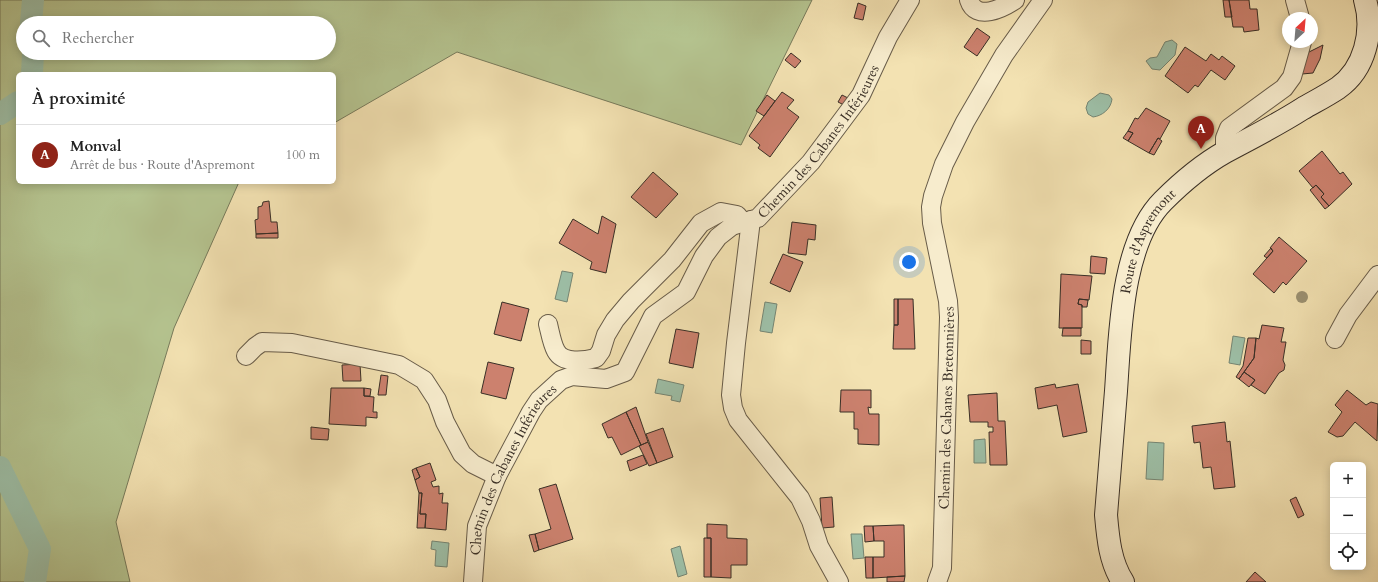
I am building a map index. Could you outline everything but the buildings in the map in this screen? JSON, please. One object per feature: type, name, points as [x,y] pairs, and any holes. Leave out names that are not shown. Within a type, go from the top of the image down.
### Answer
[{"type":"street","name":"Chemin des Cabanes Inférieures","points":[[473,582],[477,526],[497,476],[539,400],[561,380],[572,376],[606,378],[625,372],[653,316],[686,292],[704,256],[718,237],[732,226],[758,218],[811,162],[861,95],[888,37],[910,0]]},
{"type":"street","points":[[969,0],[971,6],[980,11],[992,12],[1002,9],[1015,0]]},
{"type":"street","name":"Chemin des Cabanes Bretonnières","points":[[937,582],[942,568],[949,317],[948,301],[932,223],[931,207],[944,164],[965,122],[1004,55],[1043,0]]},
{"type":"street","points":[[1295,0],[1298,12]]},
{"type":"street","name":"Route d'Aspremont","points":[[1123,582],[1115,567],[1108,540],[1106,514],[1122,321],[1127,280],[1139,239],[1161,203],[1187,177],[1226,152],[1265,132],[1339,87],[1351,75],[1361,61],[1366,45],[1369,28],[1365,0]]},
{"type":"street","points":[[1226,152],[1225,138],[1229,128],[1284,88],[1292,77],[1300,48]]},
{"type":"street","points":[[548,324],[556,351],[563,358],[572,360],[596,358],[601,351],[606,335],[615,320],[631,301],[672,260],[701,223],[721,212],[737,215],[747,221],[732,395],[733,408],[738,420],[800,498],[811,521],[819,546],[839,582]]},
{"type":"street","points":[[1335,339],[1348,316],[1378,275]]},
{"type":"street","points":[[246,356],[262,342],[292,344],[399,365],[424,380],[437,400],[445,422],[462,454],[473,464],[497,476]]},
{"type":"shaded area","points":[[0,0],[812,0],[741,145],[457,52],[336,122],[336,72],[16,72],[16,184],[238,184],[174,328],[116,522],[130,582],[0,582]]},
{"type":"shaded area","points":[[1172,40],[1177,44],[1175,55],[1160,70],[1152,69],[1146,61],[1150,58],[1157,57],[1165,42]]},
{"type":"shaded area","points":[[1100,93],[1109,95],[1112,99],[1111,103],[1106,111],[1093,117],[1088,114],[1086,108],[1088,102]]},
{"type":"shaded area","points":[[562,271],[573,273],[567,302],[555,299]]},
{"type":"shaded area","points":[[765,302],[777,304],[772,333],[760,331]]},
{"type":"shaded area","points":[[1233,336],[1245,338],[1240,365],[1229,363]]},
{"type":"shaded area","points":[[658,379],[684,385],[680,402],[671,400],[672,396],[655,393]]},
{"type":"shaded area","points":[[985,439],[986,463],[974,463],[974,440]]},
{"type":"shaded area","points":[[1148,442],[1164,443],[1163,480],[1146,479]]},
{"type":"shaded area","points":[[851,534],[862,534],[864,558],[853,559]]},
{"type":"shaded area","points":[[432,541],[449,543],[447,567],[435,566],[436,550],[431,549]]},
{"type":"shaded area","points":[[680,546],[687,574],[678,577],[671,549]]},
{"type":"waterway","points":[[32,16],[33,0]]},
{"type":"waterway","points":[[32,72],[33,60]]},
{"type":"waterway","points":[[0,114],[16,103]]},
{"type":"waterway","points":[[0,467],[40,549],[35,582]]},
{"type":"place","name":"Monval","points":[[1201,149]]}]
